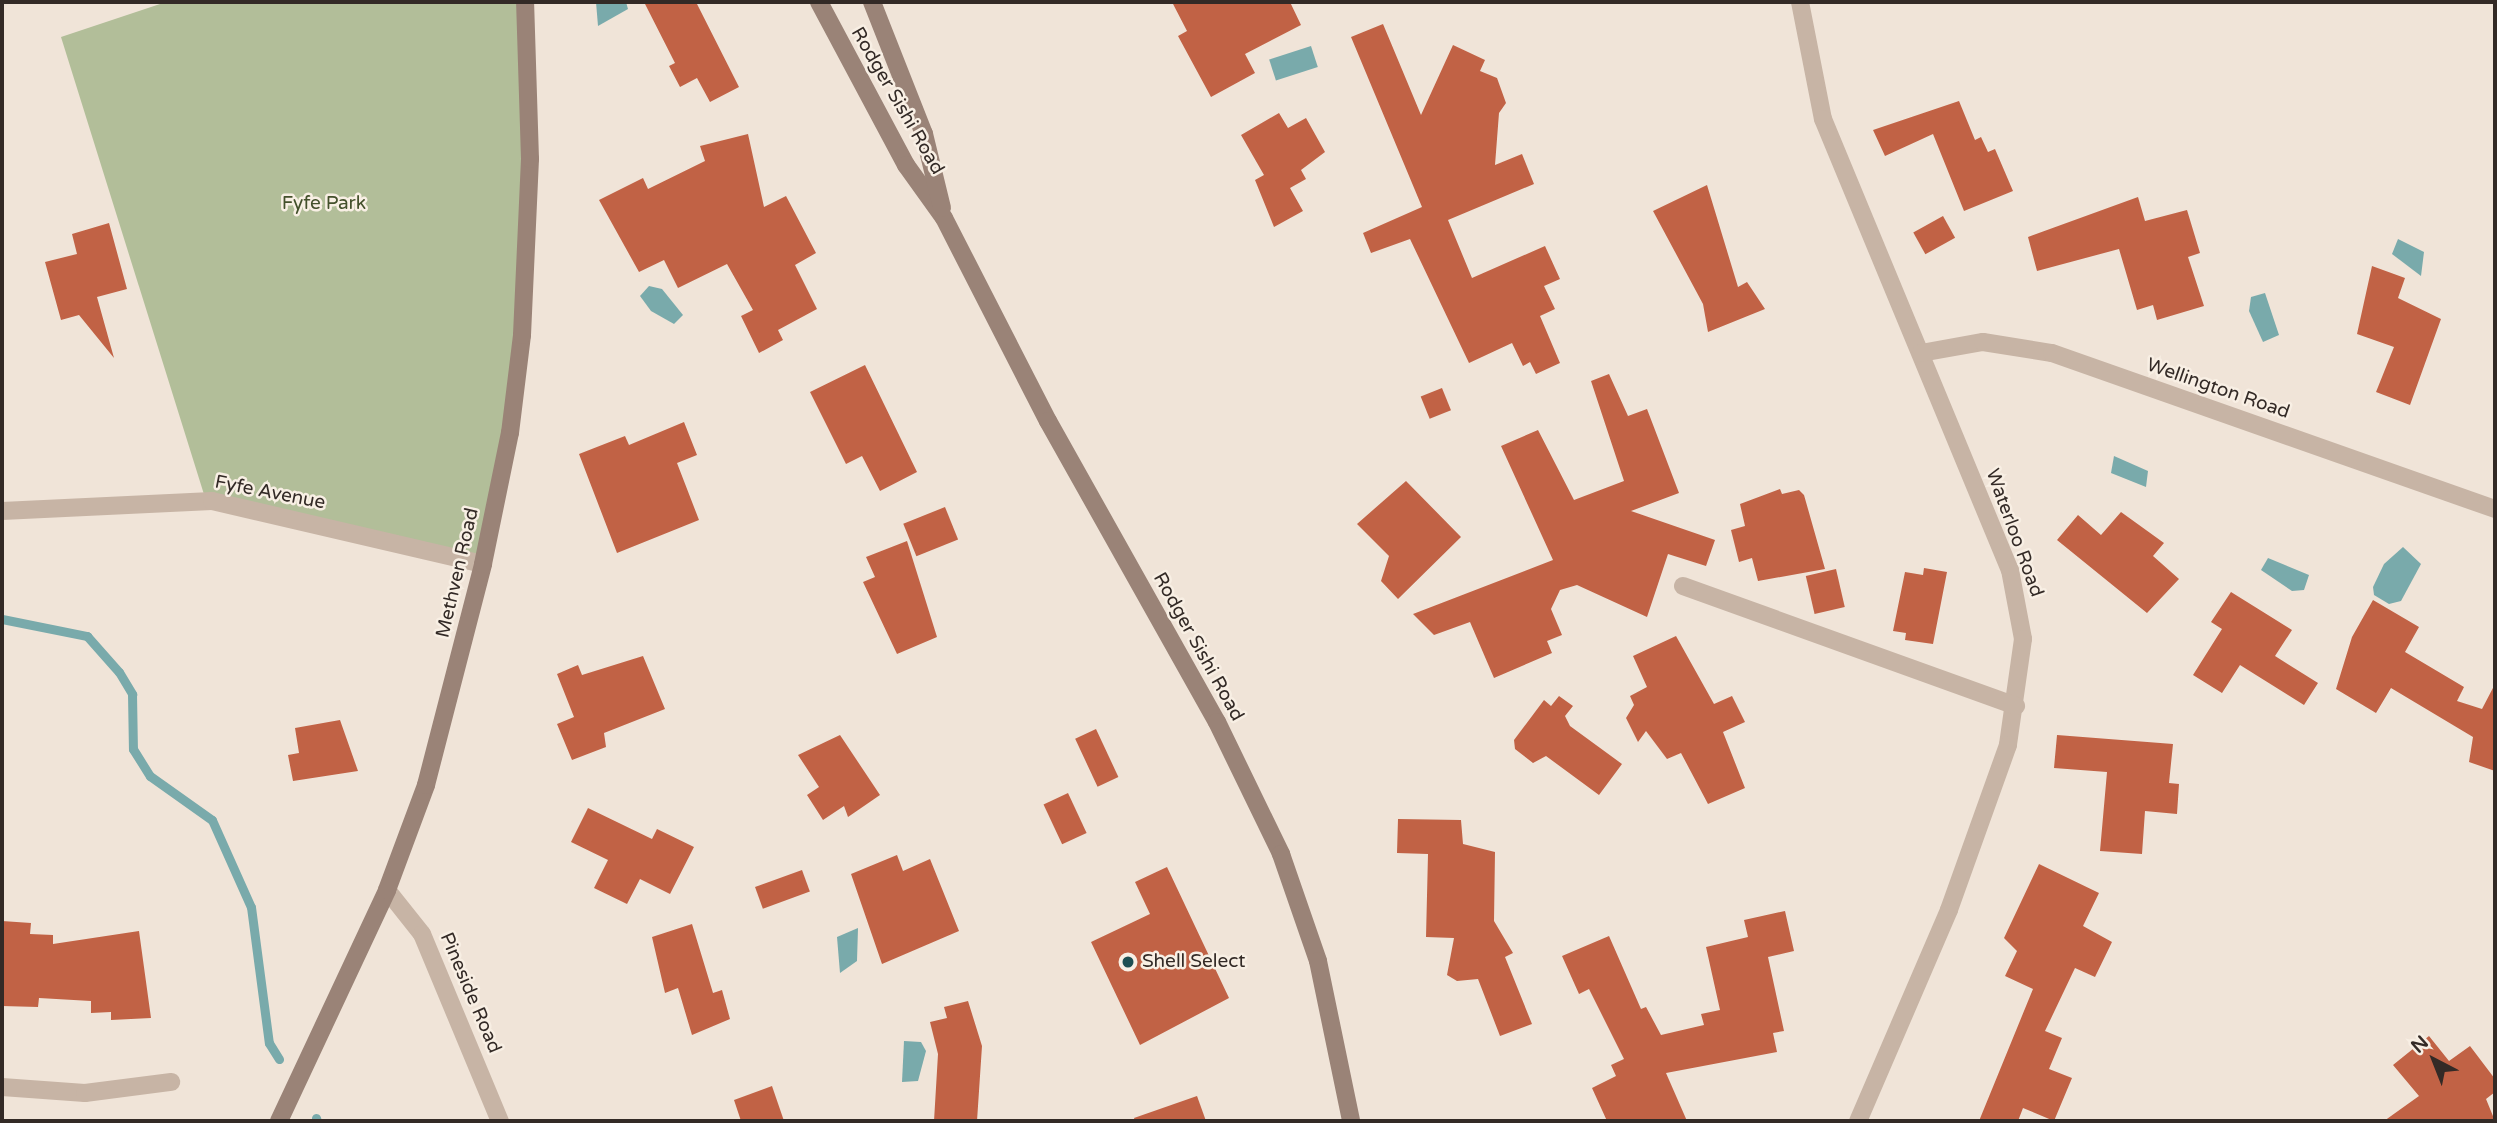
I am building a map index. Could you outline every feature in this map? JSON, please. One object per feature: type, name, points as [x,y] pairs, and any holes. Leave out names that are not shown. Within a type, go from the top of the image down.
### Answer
[{"type":"main road","name":"Methven Road","points":[[279,1121],[387,890],[440,744],[483,564],[510,433],[522,335],[530,159],[525,2]]},
{"type":"main road","name":"Rodger Sishi Road","points":[[819,2],[893,143],[944,218],[1048,421],[1217,722],[1281,854],[1318,961],[1351,1121]]},
{"type":"main road","name":"Rodger Sishi Road","points":[[872,2],[923,134],[944,218]]},
{"type":"street","name":"Waterloo Road","points":[[1800,2],[1823,119],[1921,353],[2020,607],[2016,706],[1949,910],[1858,1121]]},
{"type":"street","name":"Wellington Road","points":[[1921,353],[1983,341],[2052,353],[2495,509]]},
{"type":"street","name":"Fyfe Avenue","points":[[2,511],[212,501],[483,564]]},
{"type":"street","points":[[1683,586],[2016,706]]},
{"type":"street","name":"Pineside Road","points":[[387,890],[422,934],[500,1121]]},
{"type":"street","points":[[2,1087],[85,1093],[171,1083]]},
{"type":"green space","name":"Fyfe Park","points":[[166,2],[525,2],[527,224],[514,403],[480,567],[207,504],[61,37]]},
{"type":"water","points":[[596,2],[626,2],[628,9],[598,26]]},
{"type":"water","points":[[1311,46],[1318,67],[1276,81],[1269,60]]},
{"type":"water","points":[[2398,239],[2424,252],[2421,276],[2392,254]]},
{"type":"water","points":[[649,286],[662,289],[683,315],[674,324],[651,311],[640,296]]},
{"type":"water","points":[[2265,293],[2279,335],[2263,342],[2249,311],[2251,297]]},
{"type":"water","points":[[2114,456],[2148,471],[2146,487],[2111,473]]},
{"type":"water","points":[[2403,547],[2421,564],[2401,601],[2389,604],[2374,595],[2373,587],[2384,564]]},
{"type":"water","points":[[2268,558],[2309,575],[2304,590],[2292,591],[2261,570]]},
{"type":"water","points":[[858,928],[857,961],[840,973],[837,937]]},
{"type":"water","points":[[904,1041],[921,1042],[926,1051],[918,1081],[902,1082]]},
{"type":"building","points":[[644,2],[696,2],[739,87],[710,102],[697,78],[680,87],[669,66],[675,63]]},
{"type":"building","points":[[1172,2],[1290,2],[1301,25],[1245,54],[1255,73],[1211,97],[1178,36],[1187,31]]},
{"type":"building","points":[[1383,24],[1421,115],[1453,45],[1485,60],[1480,71],[1497,78],[1506,103],[1499,113],[1495,165],[1522,154],[1534,184],[1448,220],[1472,278],[1545,246],[1560,279],[1544,286],[1555,309],[1540,316],[1560,363],[1536,374],[1530,362],[1523,366],[1512,343],[1469,363],[1410,239],[1371,253],[1363,233],[1422,207],[1351,37]]},
{"type":"building","points":[[1959,101],[1975,140],[1981,137],[1988,152],[1995,149],[2013,191],[1964,211],[1933,134],[1885,156],[1873,130]]},
{"type":"building","points":[[1279,113],[1288,128],[1306,118],[1325,152],[1301,170],[1306,179],[1290,188],[1303,211],[1274,227],[1255,180],[1264,175],[1241,135]]},
{"type":"building","points":[[748,134],[764,207],[786,196],[816,253],[795,265],[817,309],[778,330],[783,340],[759,353],[741,316],[753,310],[727,264],[678,288],[664,260],[639,272],[599,200],[643,178],[648,189],[705,161],[700,146]]},
{"type":"building","points":[[1707,185],[1738,287],[1747,282],[1765,309],[1708,332],[1703,304],[1653,211]]},
{"type":"building","points":[[2138,197],[2145,221],[2187,210],[2200,253],[2188,257],[2204,306],[2157,320],[2153,305],[2137,310],[2119,249],[2037,271],[2028,237]]},
{"type":"building","points":[[1943,216],[1955,238],[1925,254],[1913,232]]},
{"type":"building","points":[[109,223],[127,289],[97,297],[114,358],[79,315],[61,320],[45,262],[77,254],[72,234]]},
{"type":"building","points":[[2372,266],[2405,278],[2398,298],[2441,319],[2410,405],[2376,392],[2394,347],[2357,334]]},
{"type":"building","points":[[865,365],[917,472],[880,491],[862,456],[846,464],[810,392]]},
{"type":"building","points":[[1609,374],[1628,416],[1647,409],[1679,493],[1631,511],[1715,540],[1706,566],[1668,554],[1647,617],[1577,585],[1560,590],[1551,609],[1562,635],[1547,641],[1552,653],[1494,678],[1470,622],[1434,635],[1413,614],[1553,560],[1501,446],[1538,430],[1574,500],[1624,481],[1591,381]]},
{"type":"building","points":[[1442,388],[1451,410],[1430,419],[1421,397]]},
{"type":"building","points":[[684,422],[697,455],[677,463],[699,520],[617,553],[579,454],[625,436],[629,445]]},
{"type":"building","points":[[1406,481],[1461,537],[1398,599],[1381,581],[1389,556],[1357,524]]},
{"type":"building","points":[[1780,489],[1782,494],[1799,490],[1804,495],[1825,569],[1758,581],[1752,558],[1739,562],[1731,530],[1745,526],[1740,504]]},
{"type":"building","points":[[945,507],[958,539],[916,556],[903,524]]},
{"type":"building","points":[[2121,512],[2164,543],[2153,556],[2179,579],[2147,613],[2057,540],[2078,515],[2101,535]]},
{"type":"building","points":[[907,541],[937,637],[897,654],[863,582],[875,577],[866,557]]},
{"type":"building","points":[[1924,568],[1947,572],[1933,644],[1905,640],[1906,633],[1893,631],[1905,572],[1923,575]]},
{"type":"building","points":[[1836,569],[1845,607],[1815,614],[1806,576]]},
{"type":"building","points":[[2231,592],[2292,630],[2275,656],[2318,683],[2304,705],[2240,665],[2222,693],[2193,675],[2222,629],[2211,622]]},
{"type":"building","points":[[2373,600],[2419,627],[2405,652],[2464,687],[2457,701],[2482,709],[2495,684],[2495,771],[2469,762],[2473,737],[2391,688],[2376,713],[2336,689],[2352,637]]},
{"type":"building","points":[[1676,636],[1714,704],[1732,696],[1745,722],[1723,732],[1745,788],[1708,804],[1681,753],[1667,759],[1646,731],[1638,742],[1626,718],[1634,705],[1630,696],[1647,687],[1633,656]]},
{"type":"building","points":[[643,656],[665,709],[604,733],[606,747],[572,760],[557,724],[574,717],[557,674],[578,665],[582,675]]},
{"type":"building","points":[[1559,696],[1573,706],[1565,716],[1570,726],[1622,764],[1599,795],[1546,756],[1533,763],[1515,749],[1514,740],[1544,700],[1551,706]]},
{"type":"building","points":[[340,720],[358,771],[293,781],[288,755],[299,753],[295,728]]},
{"type":"building","points":[[1096,729],[1118,777],[1098,787],[1075,739]]},
{"type":"building","points":[[840,735],[880,795],[848,817],[844,806],[823,820],[807,795],[819,787],[798,755]]},
{"type":"building","points":[[2057,735],[2173,744],[2169,783],[2179,784],[2177,814],[2145,811],[2142,854],[2100,851],[2107,772],[2054,768]]},
{"type":"building","points":[[1068,793],[1087,833],[1062,844],[1044,804]]},
{"type":"building","points":[[588,808],[652,839],[657,829],[694,847],[670,894],[640,879],[627,904],[594,888],[608,860],[571,842]]},
{"type":"building","points":[[1398,819],[1461,820],[1463,844],[1495,852],[1494,921],[1513,953],[1505,957],[1532,1024],[1500,1036],[1478,979],[1457,981],[1447,975],[1454,938],[1426,937],[1428,854],[1397,853]]},
{"type":"building","points":[[897,855],[903,871],[930,859],[959,931],[882,964],[851,874]]},
{"type":"building","points":[[2039,864],[2099,893],[2083,926],[2112,942],[2095,977],[2075,968],[2045,1031],[2062,1038],[2049,1069],[2072,1078],[2054,1121],[2023,1108],[2018,1121],[1979,1121],[2033,989],[2005,976],[2017,951],[2004,938]]},
{"type":"building","points":[[1167,867],[1229,998],[1140,1045],[1091,942],[1150,914],[1135,882]]},
{"type":"building","points":[[802,870],[810,892],[763,909],[755,887]]},
{"type":"building","points":[[1785,911],[1794,951],[1768,957],[1784,1031],[1773,1033],[1777,1052],[1666,1073],[1687,1121],[1607,1121],[1592,1088],[1616,1076],[1611,1065],[1624,1059],[1589,989],[1579,994],[1562,956],[1609,936],[1641,1009],[1646,1007],[1661,1035],[1704,1025],[1701,1014],[1720,1010],[1706,947],[1748,937],[1744,920]]},
{"type":"building","points":[[2,921],[31,923],[30,934],[53,935],[53,944],[139,931],[151,1018],[111,1020],[111,1012],[91,1013],[91,1001],[39,998],[38,1007],[2,1006]]},
{"type":"building","points":[[692,924],[713,993],[722,990],[730,1019],[692,1035],[678,988],[665,993],[652,937]]},
{"type":"building","points":[[968,1001],[982,1046],[977,1121],[934,1121],[938,1054],[930,1022],[947,1018],[944,1007]]},
{"type":"building","points":[[2429,1036],[2449,1061],[2470,1046],[2495,1079],[2495,1092],[2486,1099],[2495,1121],[2384,1121],[2419,1096],[2393,1065]]},
{"type":"building","points":[[772,1086],[784,1121],[741,1121],[734,1100]]},
{"type":"building","points":[[1197,1096],[1206,1121],[1135,1121],[1134,1118]]},
{"type":"waterway","points":[[2,619],[87,636],[119,672],[132,694],[133,749],[150,776],[212,820],[251,907],[269,1043],[279,1059]]},
{"type":"place","name":"Shell Select","points":[[1128,962]]}]
